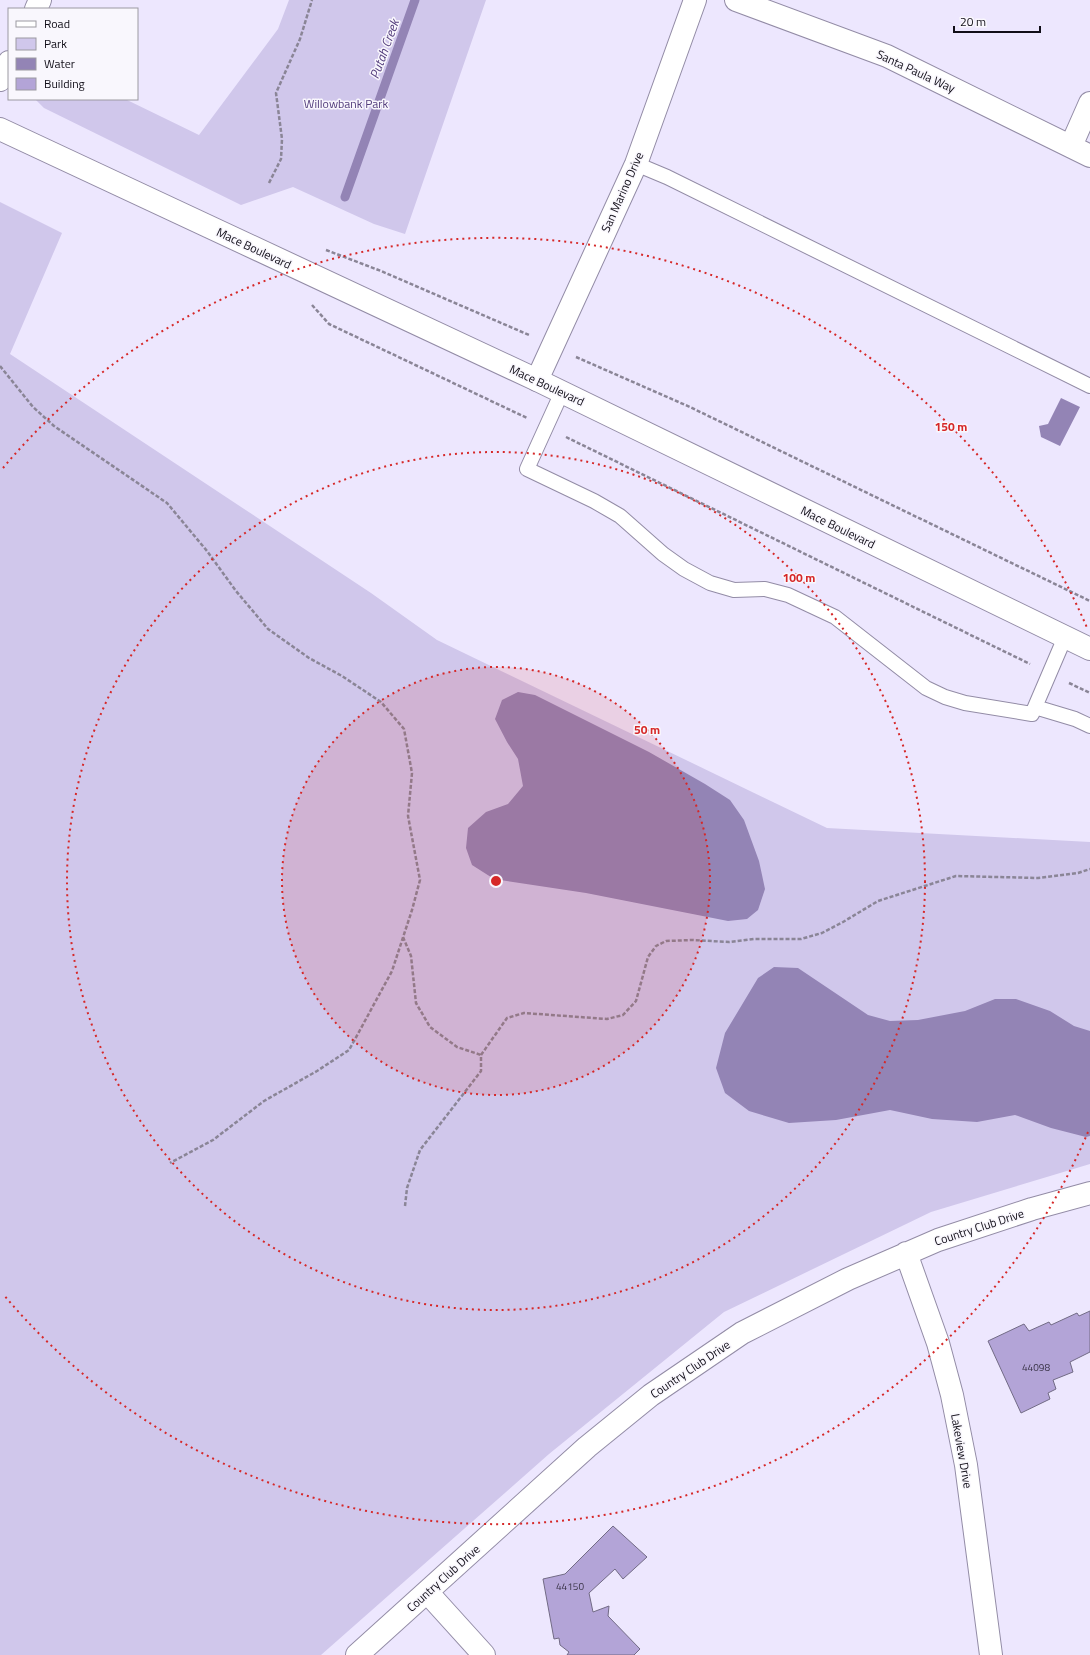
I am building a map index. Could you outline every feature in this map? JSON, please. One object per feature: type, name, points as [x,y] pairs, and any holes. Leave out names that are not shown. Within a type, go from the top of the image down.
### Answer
[{"type":"street","name":"San Marino Drive","points":[[537,380],[636,164],[695,0]]},
{"type":"street","name":"Santa Paula Way","points":[[736,0],[887,56],[1090,156]]},
{"type":"street","points":[[0,80],[8,64]]},
{"type":"street","points":[[1071,146],[1090,103]]},
{"type":"street","name":"Mace Boulevard","points":[[0,129],[537,380],[1090,649]]},
{"type":"street","name":"Country Club Drive","points":[[356,1655],[587,1447],[651,1395],[742,1333],[848,1279],[945,1237],[1032,1209],[1090,1193]]},
{"type":"street","name":"Lakeview Drive","points":[[906,1253],[938,1344],[952,1395],[966,1465],[991,1655]]},
{"type":"street","points":[[427,1592],[484,1655]]},
{"type":"lane","points":[[636,164],[667,177],[1090,386]]},
{"type":"lane","points":[[562,392],[527,469],[594,501],[620,516],[663,554],[710,583],[734,590],[765,589],[788,595],[836,617],[926,688],[945,697],[993,708],[1032,714],[1065,637]]},
{"type":"lane","points":[[1036,707],[1075,719],[1090,726]]},
{"type":"path","points":[[269,183],[281,159],[282,139],[276,92],[300,39],[312,0]]},
{"type":"path","points":[[324,250],[381,271],[697,410],[1090,601]]},
{"type":"path","points":[[308,301],[329,324],[545,427],[1090,693]]},
{"type":"path","points":[[0,366],[33,407],[54,426],[167,503],[207,551],[236,591],[268,629],[309,658],[342,676],[381,702],[404,729],[412,773],[408,816],[420,880],[392,971],[349,1050],[317,1071],[264,1101],[213,1140],[170,1163]]},
{"type":"path","points":[[405,1206],[407,1188],[420,1150],[481,1071],[481,1055],[507,1018],[524,1013],[607,1019],[623,1015],[636,1000],[648,957],[656,946],[666,941],[693,940],[729,942],[754,939],[801,939],[822,933],[878,901],[956,876],[1038,878],[1078,873],[1090,869]]},
{"type":"path","points":[[403,937],[412,956],[416,1002],[430,1027],[457,1047],[481,1055]]},
{"type":"green space","name":"Willowbank Park","points":[[289,0],[486,0],[405,234],[374,224],[293,187],[241,205],[44,108],[36,100],[127,100],[199,135],[278,29]]},
{"type":"green space","points":[[0,202],[62,233],[10,354],[371,593],[437,640],[827,828],[1090,842],[1090,1164],[931,1212],[724,1312],[549,1454],[321,1655],[0,1655]]},
{"type":"water","points":[[1061,398],[1080,407],[1060,446],[1041,437],[1039,426],[1048,424]]},
{"type":"water","points":[[518,692],[535,695],[649,752],[730,800],[744,820],[759,861],[765,889],[758,910],[747,919],[728,921],[586,893],[494,879],[472,865],[466,848],[468,828],[486,812],[508,804],[523,786],[518,759],[495,719],[502,700]]},
{"type":"water","points":[[774,967],[798,968],[868,1015],[890,1021],[918,1020],[965,1011],[995,999],[1016,999],[1050,1011],[1074,1026],[1090,1031],[1090,1136],[1086,1137],[1051,1128],[1015,1115],[977,1122],[932,1119],[890,1110],[836,1120],[789,1123],[749,1111],[725,1093],[716,1068],[725,1033],[758,978]]},
{"type":"building","points":[[1090,1311],[1090,1352],[1070,1362],[1073,1372],[1053,1380],[1056,1389],[1048,1393],[1050,1399],[1021,1413],[988,1341],[1024,1324],[1029,1331],[1049,1322],[1051,1325],[1077,1313],[1079,1316]]},
{"type":"building","points":[[613,1526],[647,1557],[623,1579],[615,1569],[589,1593],[593,1612],[609,1606],[608,1616],[640,1649],[634,1655],[567,1655],[569,1652],[560,1645],[559,1638],[554,1639],[543,1579],[565,1574]]},
{"type":"waterway","name":"Putah Creek","points":[[345,197],[415,0]]}]
